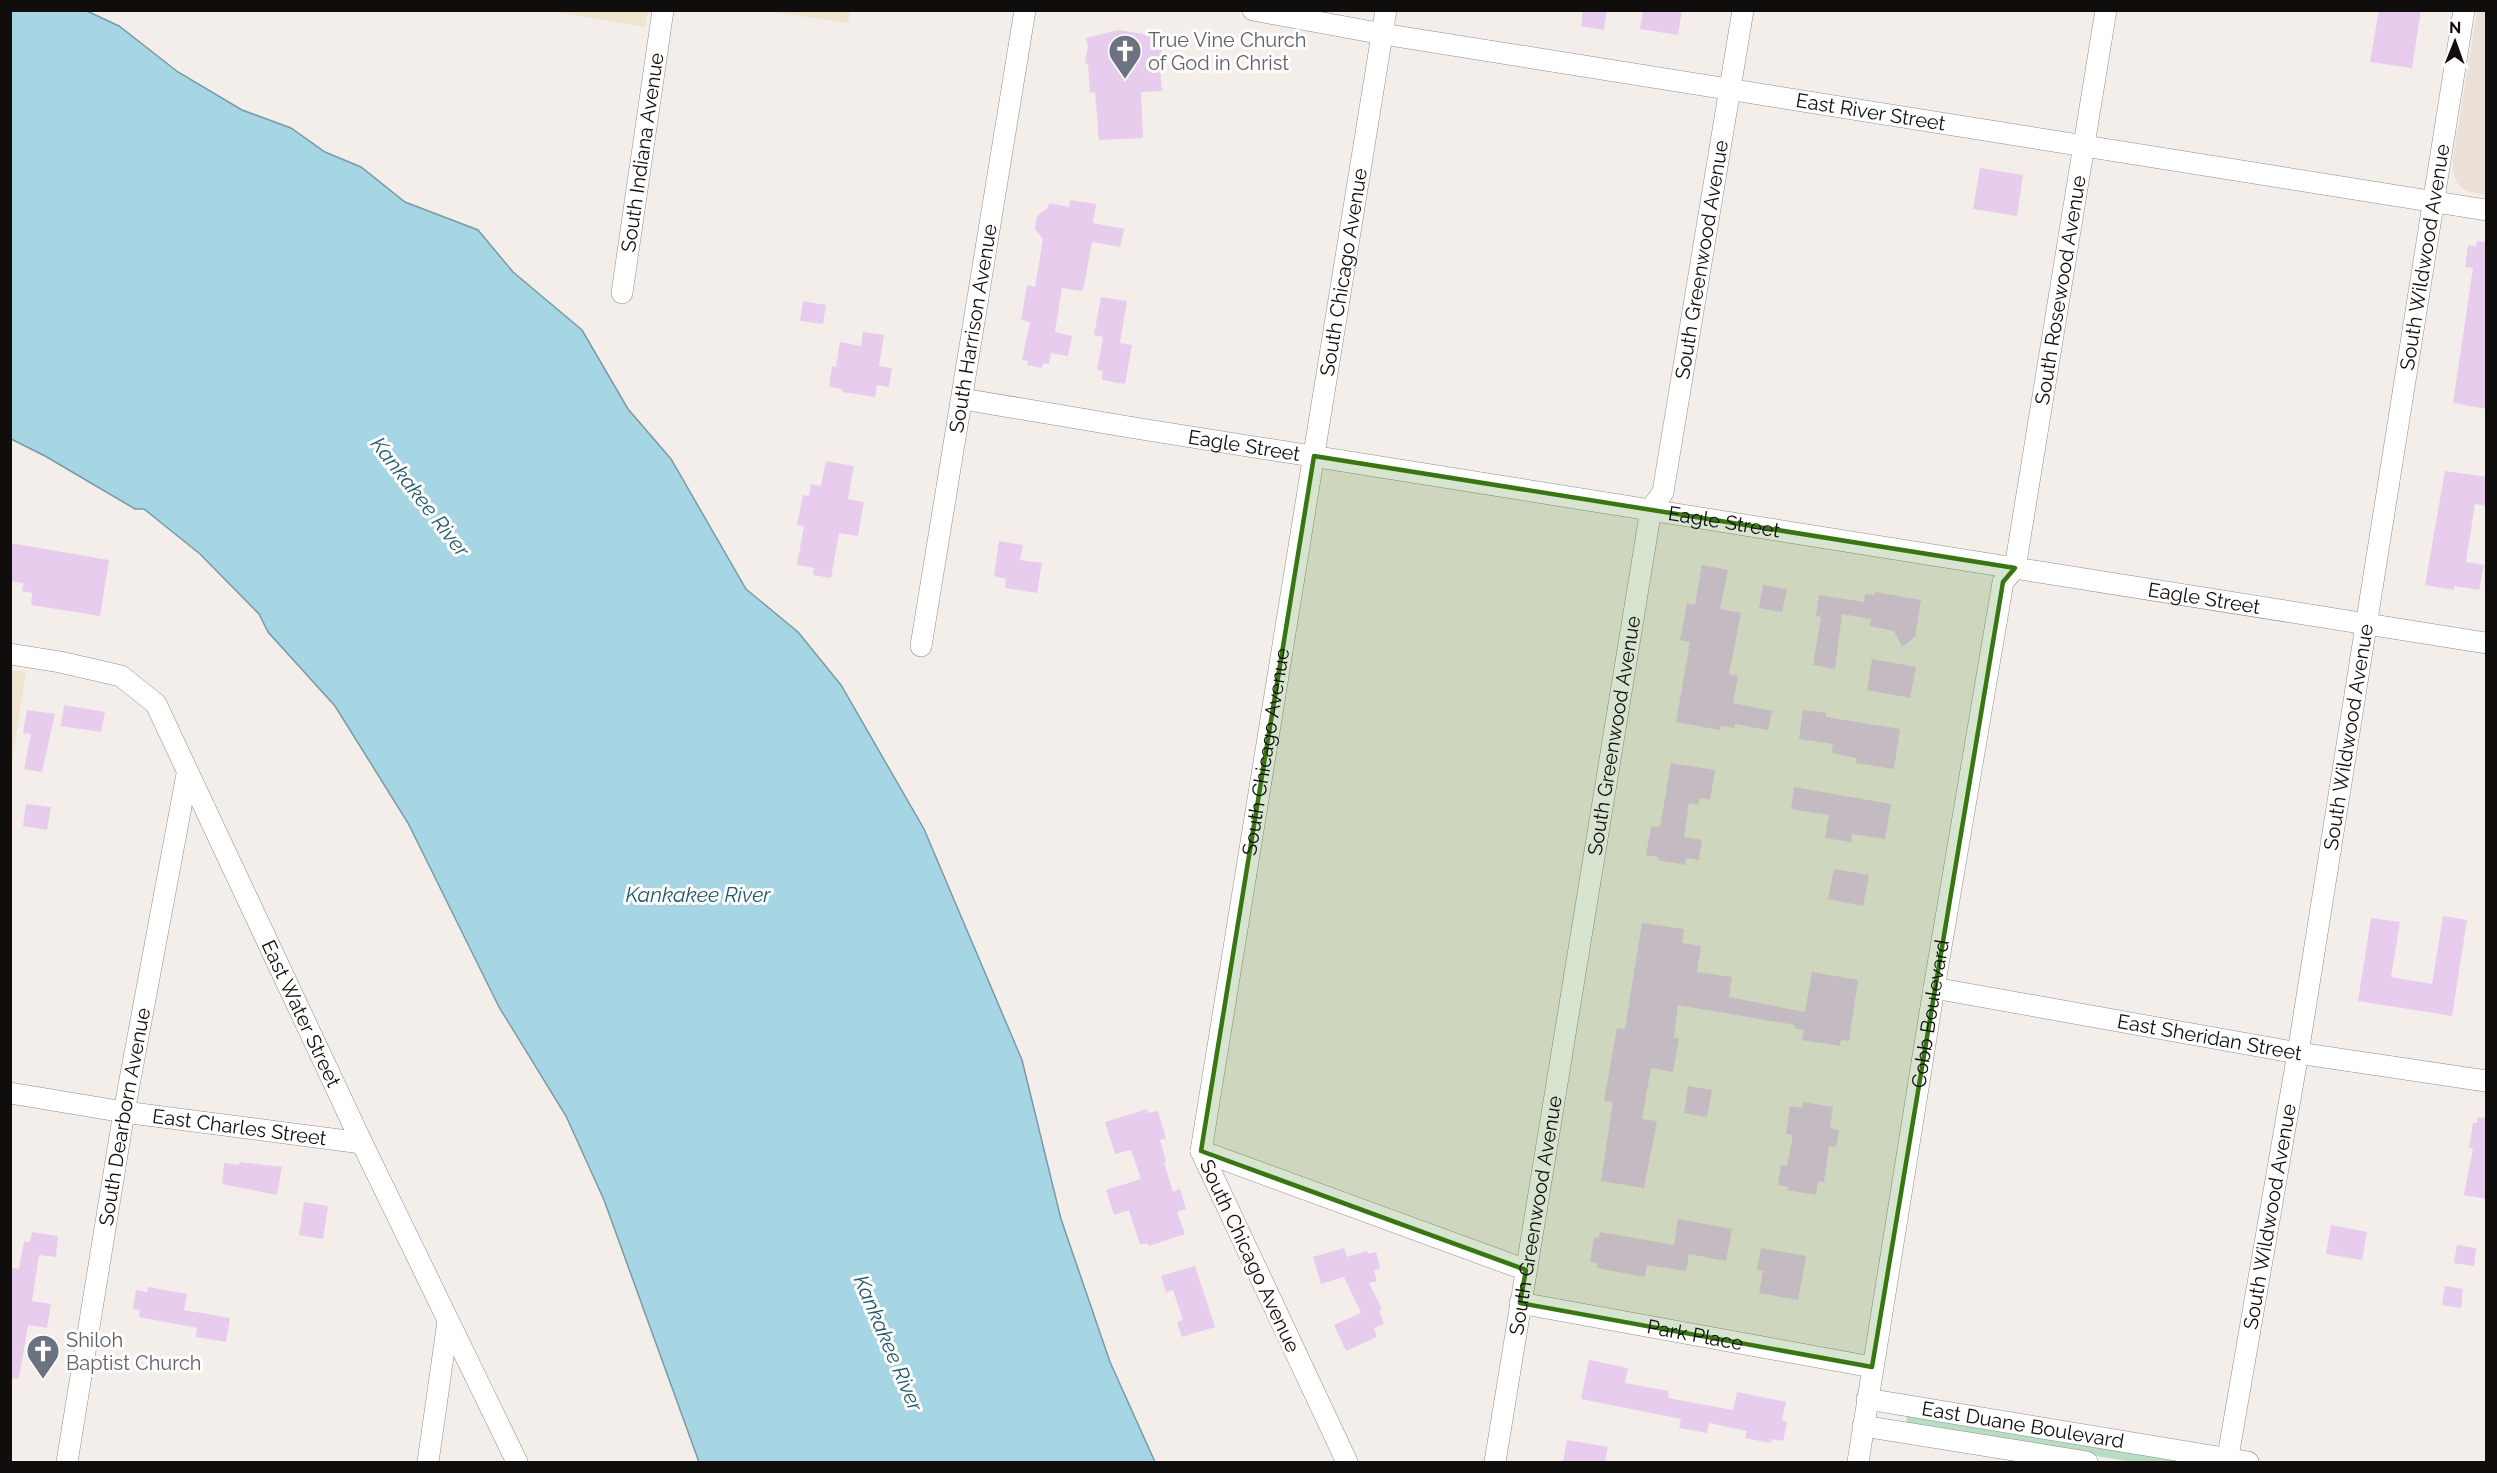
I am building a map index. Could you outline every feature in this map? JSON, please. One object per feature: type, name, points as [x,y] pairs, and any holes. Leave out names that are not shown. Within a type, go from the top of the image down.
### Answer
[{"type":"street","name":"South Indiana Avenue","points":[[622,293],[663,10]]},
{"type":"street","name":"South Harrison Avenue","points":[[921,646],[1025,10]]},
{"type":"street","name":"East River Street","points":[[1253,10],[1383,33],[2487,210]]},
{"type":"street","name":"South Chicago Avenue","points":[[1347,1462],[1201,1151],[1386,10]]},
{"type":"street","name":"South Greenwood Avenue","points":[[1495,1462],[1651,509],[1663,492],[1743,10]]},
{"type":"street","name":"South Rosewood Avenue","points":[[2015,568],[2106,10]]},
{"type":"street","name":"South Wildwood Avenue","points":[[2234,1461],[2464,10]]},
{"type":"street","name":"Eagle Street","points":[[963,399],[2487,643]]},
{"type":"street","name":"Cobb Boulevard","points":[[1858,1462],[1934,988],[2003,582],[2015,568]]},
{"type":"street","name":"East Water Street","points":[[10,654],[60,662],[121,676],[156,704],[362,1143],[517,1462]]},
{"type":"street","name":"South Dearborn Avenue","points":[[67,1462],[124,1112],[187,774]]},
{"type":"street","name":"East Sheridan Street","points":[[1934,988],[2298,1053],[2487,1081]]},
{"type":"street","name":"East Charles Street","points":[[10,1093],[124,1112],[362,1143]]},
{"type":"street","points":[[1201,1151],[1526,1270]]},
{"type":"street","name":"Park Place","points":[[1520,1303],[1872,1367]]},
{"type":"street","points":[[428,1462],[448,1321]]},
{"type":"street","name":"East Duane Boulevard","points":[[1867,1399],[2234,1461]]},
{"type":"street","name":"East Duane Boulevard","points":[[1863,1426],[2087,1462]]},
{"type":"highlighted area","points":[[1314,456],[2015,568],[2003,582],[1872,1367],[1520,1303],[1526,1270],[1201,1151]]},
{"type":"shaded area","points":[[648,10],[645,27],[550,11]]},
{"type":"shaded area","points":[[766,11],[850,11],[848,23]]},
{"type":"shaded area","points":[[2477,11],[2486,11],[2486,195],[2466,191],[2457,183],[2453,172],[2453,159]]},
{"type":"shaded area","points":[[10,670],[26,672],[11,769]]},
{"type":"green space","points":[[1907,1414],[2196,1462],[2133,1462],[1906,1425]]},
{"type":"water","name":"Kankakee River","points":[[10,11],[87,11],[119,26],[178,72],[242,110],[291,128],[325,152],[361,167],[405,202],[478,230],[513,272],[582,330],[628,409],[671,459],[746,589],[798,632],[841,685],[924,829],[1022,1060],[1061,1219],[1110,1362],[1155,1462],[699,1462],[604,1200],[566,1116],[499,1007],[408,823],[335,706],[268,632],[259,614],[200,554],[144,509],[135,509],[45,456],[11,439]]},
{"type":"building","points":[[1583,10],[1607,10],[1604,30],[1581,26]]},
{"type":"building","points":[[1643,10],[1682,10],[1678,35],[1640,29]]},
{"type":"building","points":[[2379,10],[2421,10],[2412,68],[2370,62]]},
{"type":"building","name":"True Vine Church of God in Christ","points":[[1118,30],[1163,37],[1160,68],[1162,91],[1141,92],[1143,138],[1099,140],[1095,92],[1090,93],[1088,64],[1085,63],[1088,46],[1086,38]]},
{"type":"building","points":[[1980,168],[2023,175],[2017,216],[1973,209]]},
{"type":"building","points":[[1070,200],[1096,204],[1093,223],[1124,229],[1120,247],[1092,242],[1083,291],[1062,288],[1055,332],[1072,336],[1068,356],[1051,353],[1049,364],[1043,363],[1042,368],[1027,365],[1028,361],[1022,360],[1030,322],[1021,320],[1027,285],[1035,287],[1043,239],[1035,229],[1037,216],[1048,208],[1049,203],[1069,207]]},
{"type":"building","points":[[2477,241],[2487,242],[2487,409],[2453,403],[2473,268],[2465,267],[2468,245],[2476,246]]},
{"type":"building","points":[[1101,297],[1127,301],[1120,343],[1132,345],[1125,384],[1102,380],[1103,371],[1097,370],[1103,337],[1094,335]]},
{"type":"building","points":[[803,301],[826,305],[823,324],[800,321]]},
{"type":"building","points":[[863,332],[884,335],[879,366],[892,368],[889,387],[877,385],[875,397],[842,392],[842,389],[829,387],[832,366],[836,367],[840,342],[861,346]]},
{"type":"building","points":[[826,461],[854,466],[848,499],[864,502],[858,536],[839,533],[831,578],[813,575],[814,568],[797,565],[804,526],[797,525],[803,495],[809,496],[811,484],[821,486]]},
{"type":"building","points":[[2445,471],[2487,477],[2487,506],[2475,504],[2466,562],[2484,565],[2479,590],[2454,586],[2454,590],[2425,585]]},
{"type":"building","points":[[999,541],[1023,545],[1020,560],[1042,563],[1037,593],[1005,588],[1006,579],[994,576]]},
{"type":"building","points":[[10,543],[109,560],[100,616],[31,605],[32,593],[22,591],[24,583],[10,581]]},
{"type":"building","points":[[1702,565],[1728,570],[1720,609],[1741,613],[1729,674],[1738,676],[1733,703],[1772,711],[1768,730],[1735,724],[1735,728],[1720,726],[1720,730],[1676,722],[1690,642],[1680,640],[1687,603],[1695,605]]},
{"type":"building","points":[[1763,585],[1787,589],[1782,612],[1759,608]]},
{"type":"building","points":[[1875,592],[1921,600],[1915,637],[1902,647],[1894,631],[1870,626],[1871,619],[1842,614],[1835,669],[1813,665],[1821,617],[1816,616],[1819,595],[1864,602],[1865,594],[1875,595]]},
{"type":"building","points":[[1872,659],[1916,667],[1910,698],[1867,690]]},
{"type":"building","points":[[64,705],[105,712],[101,732],[61,726]]},
{"type":"building","points":[[27,710],[55,714],[42,772],[24,769],[31,734],[23,733]]},
{"type":"building","points":[[1803,710],[1826,713],[1826,717],[1900,729],[1894,769],[1856,763],[1857,758],[1831,753],[1833,744],[1799,739]]},
{"type":"building","points":[[1671,763],[1715,770],[1710,800],[1700,798],[1698,805],[1689,803],[1684,837],[1702,840],[1699,860],[1686,858],[1685,865],[1658,860],[1659,857],[1646,855],[1651,826],[1660,827]]},
{"type":"building","points":[[1794,787],[1891,804],[1885,839],[1852,834],[1851,842],[1825,838],[1829,815],[1791,809]]},
{"type":"building","points":[[26,804],[51,807],[47,830],[23,826]]},
{"type":"building","points":[[1834,869],[1869,875],[1863,906],[1828,899]]},
{"type":"building","points":[[2443,916],[2467,920],[2452,1016],[2358,1001],[2371,918],[2400,922],[2391,977],[2432,984]]},
{"type":"building","points":[[1642,923],[1684,929],[1682,943],[1701,946],[1697,972],[1732,977],[1729,997],[1805,1012],[1812,972],[1858,980],[1849,1041],[1841,1040],[1840,1046],[1802,1040],[1804,1030],[1794,1028],[1795,1025],[1678,1005],[1674,1038],[1679,1038],[1673,1072],[1651,1068],[1642,1119],[1657,1121],[1644,1188],[1601,1181],[1613,1102],[1604,1101],[1617,1028],[1625,1029]]},
{"type":"building","points":[[1688,1086],[1712,1090],[1707,1117],[1684,1113]]},
{"type":"building","points":[[1803,1102],[1833,1107],[1830,1128],[1839,1130],[1836,1147],[1829,1146],[1824,1182],[1818,1181],[1816,1195],[1787,1190],[1788,1187],[1778,1185],[1781,1165],[1787,1166],[1793,1135],[1786,1134],[1790,1106],[1802,1108]]},
{"type":"building","points":[[1147,1109],[1148,1113],[1158,1111],[1166,1138],[1160,1140],[1166,1161],[1164,1162],[1173,1192],[1180,1189],[1186,1209],[1177,1212],[1185,1234],[1149,1246],[1148,1243],[1140,1245],[1129,1210],[1114,1215],[1106,1190],[1141,1179],[1131,1150],[1115,1154],[1105,1122]]},
{"type":"building","points":[[2478,1117],[2487,1118],[2487,1199],[2464,1195],[2473,1148],[2469,1148],[2473,1123],[2477,1123]]},
{"type":"building","points":[[240,1162],[282,1167],[277,1195],[222,1184],[224,1163],[239,1165]]},
{"type":"building","points":[[304,1202],[328,1206],[323,1239],[299,1235]]},
{"type":"building","points":[[1678,1219],[1732,1229],[1726,1261],[1689,1254],[1686,1271],[1647,1265],[1645,1277],[1597,1268],[1598,1263],[1590,1262],[1594,1237],[1599,1238],[1600,1232],[1674,1245]]},
{"type":"building","points":[[2331,1225],[2367,1232],[2362,1260],[2326,1254]]},
{"type":"building","points":[[32,1232],[58,1236],[56,1257],[39,1255],[32,1301],[51,1304],[47,1328],[28,1325],[19,1379],[10,1378],[10,1268],[19,1269],[24,1241],[30,1242]]},
{"type":"building","points":[[2457,1245],[2476,1248],[2474,1266],[2454,1263]]},
{"type":"building","points":[[1344,1248],[1347,1257],[1367,1251],[1368,1254],[1376,1252],[1380,1268],[1374,1271],[1377,1281],[1369,1283],[1382,1309],[1379,1310],[1384,1324],[1374,1328],[1377,1337],[1346,1351],[1334,1325],[1361,1313],[1344,1277],[1321,1284],[1313,1257]]},
{"type":"building","points":[[1761,1248],[1806,1256],[1798,1300],[1759,1293],[1763,1271],[1757,1270]]},
{"type":"building","points":[[1195,1266],[1215,1327],[1182,1337],[1177,1322],[1183,1320],[1173,1290],[1166,1292],[1161,1276]]},
{"type":"building","points":[[2445,1286],[2463,1289],[2461,1308],[2442,1305]]},
{"type":"building","points":[[148,1287],[187,1294],[184,1310],[230,1318],[226,1342],[196,1337],[197,1328],[139,1317],[140,1310],[133,1309],[136,1290],[147,1292]]},
{"type":"building","points":[[1589,1360],[1628,1368],[1625,1383],[1669,1391],[1668,1398],[1733,1410],[1737,1392],[1786,1402],[1782,1420],[1787,1423],[1783,1441],[1772,1439],[1771,1443],[1745,1438],[1747,1431],[1709,1423],[1707,1433],[1679,1428],[1681,1419],[1581,1399]]},
{"type":"building","points":[[1567,1440],[1608,1447],[1605,1462],[1563,1462]]},
{"type":"place","name":"True Vine Church of God in Christ","points":[[1125,80]]},
{"type":"place","name":"Shiloh Baptist Church","points":[[43,1380]]}]
